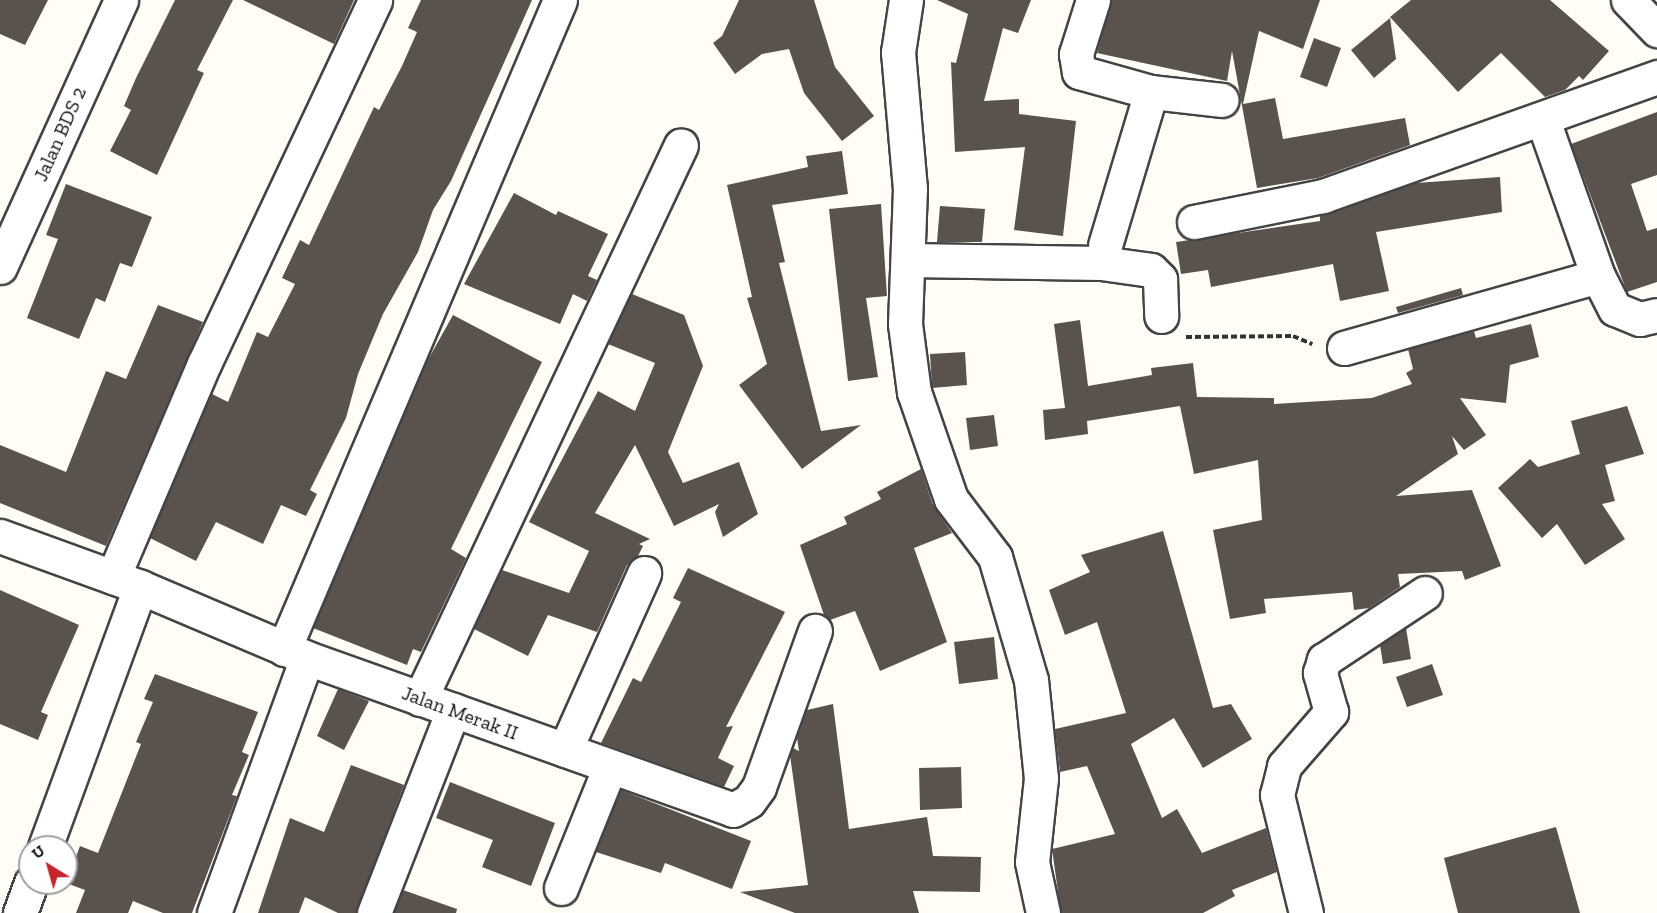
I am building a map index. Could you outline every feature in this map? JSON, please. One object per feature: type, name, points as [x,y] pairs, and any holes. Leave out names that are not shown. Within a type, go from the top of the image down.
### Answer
[{"type":"street","name":"Jalan BDS 2","points":[[0,267],[121,0]]},
{"type":"street","points":[[49,835],[126,582],[204,364],[375,0]]},
{"type":"street","points":[[214,913],[296,653],[560,0]]},
{"type":"street","points":[[906,0],[898,52],[910,188],[905,324],[914,392],[951,499],[995,557],[1031,680],[1041,778],[1032,862],[1043,913]]},
{"type":"street","points":[[1093,0],[1076,54],[1079,72],[1150,92],[1222,100]]},
{"type":"street","points":[[1628,0],[1657,30]]},
{"type":"street","points":[[1194,222],[1323,196],[1543,120],[1657,77]]},
{"type":"street","points":[[1105,245],[1150,92]]},
{"type":"street","points":[[1543,120],[1598,276],[1615,309],[1640,319],[1657,315]]},
{"type":"street","points":[[420,699],[681,145]]},
{"type":"street","points":[[908,260],[1101,263],[1151,270],[1160,279],[1161,316]]},
{"type":"street","points":[[1344,348],[1598,276]]},
{"type":"street","name":"Jalan Merak II","points":[[0,537],[126,582],[296,653],[723,809],[739,808],[759,787],[815,631]]},
{"type":"street","points":[[565,750],[644,573]]},
{"type":"street","points":[[1306,913],[1277,795],[1284,766],[1331,712],[1320,673],[1324,660],[1425,593]]},
{"type":"street","points":[[374,913],[453,710]]},
{"type":"street","points":[[561,888],[610,767]]},
{"type":"street","points":[[20,913],[27,895]]},
{"type":"path","points":[[1161,316],[1170,329],[1186,337],[1293,336],[1321,347],[1344,348]]},
{"type":"building","points":[[0,0],[48,0],[25,45],[0,34]]},
{"type":"building","points":[[175,0],[233,0],[197,70],[204,73],[157,175],[110,151],[131,110],[124,106],[136,78]]},
{"type":"building","points":[[243,0],[354,0],[334,44]]},
{"type":"building","points":[[421,0],[532,0],[451,181],[433,210],[418,252],[383,314],[358,374],[346,418],[310,490],[317,494],[306,516],[281,505],[263,544],[216,522],[196,561],[150,538],[212,394],[228,402],[257,332],[268,337],[295,284],[282,278],[300,240],[309,245],[374,107],[379,110],[402,66],[417,32],[408,28]]},
{"type":"building","points":[[739,0],[814,0],[835,67],[874,116],[842,141],[804,93],[789,49],[762,54],[735,74],[713,43],[722,36]]},
{"type":"building","points":[[937,0],[1031,0],[1018,33],[1003,28],[984,101],[1019,99],[1019,114],[1076,121],[1063,236],[1014,230],[1025,147],[955,152],[951,62],[956,63],[968,14]]},
{"type":"building","points":[[1111,0],[1320,0],[1303,49],[1259,31],[1243,104],[1275,98],[1283,139],[1405,118],[1410,145],[1318,178],[1257,188],[1232,51],[1227,81],[1097,53]]},
{"type":"building","points":[[1411,0],[1550,0],[1609,51],[1583,80],[1579,76],[1565,90],[1545,97],[1501,53],[1458,92],[1390,17]]},
{"type":"building","points":[[1390,18],[1396,59],[1374,78],[1351,50]]},
{"type":"building","points":[[1314,38],[1341,48],[1327,87],[1300,77]]},
{"type":"building","points":[[1657,112],[1657,175],[1631,184],[1647,231],[1657,228],[1657,282],[1627,292],[1571,144]]},
{"type":"building","points":[[842,151],[848,194],[772,205],[785,262],[779,263],[821,431],[861,425],[802,469],[739,385],[767,364],[747,298],[752,297],[727,185],[808,167],[806,156]]},
{"type":"building","points":[[1500,177],[1502,212],[1376,232],[1389,291],[1340,301],[1333,264],[1211,287],[1208,270],[1181,274],[1176,242],[1320,221],[1320,216],[1416,183]]},
{"type":"building","points":[[66,184],[152,217],[132,267],[120,263],[105,302],[96,298],[79,339],[27,318],[58,239],[46,235]]},
{"type":"building","points":[[514,193],[556,215],[558,211],[608,234],[588,276],[597,280],[587,301],[573,294],[560,324],[464,284]]},
{"type":"building","points":[[881,204],[887,296],[866,298],[878,377],[848,381],[829,209]]},
{"type":"building","points":[[940,206],[985,209],[982,242],[937,242]]},
{"type":"building","points":[[1461,288],[1463,295],[1398,313],[1396,307]]},
{"type":"building","points":[[632,294],[684,315],[703,366],[668,452],[683,483],[739,462],[758,514],[723,537],[715,512],[719,504],[674,526],[635,445],[595,513],[650,539],[639,544],[643,546],[638,556],[627,565],[597,632],[548,615],[528,656],[474,629],[502,570],[569,593],[589,551],[529,522],[598,391],[635,411],[655,363],[608,344]]},
{"type":"building","points":[[158,305],[203,322],[106,546],[0,503],[0,445],[66,472],[106,371],[126,379]]},
{"type":"building","points":[[453,315],[542,362],[451,549],[466,558],[421,652],[413,649],[407,665],[313,628],[425,365]]},
{"type":"building","points":[[1080,320],[1088,386],[1152,375],[1151,368],[1193,363],[1197,397],[1274,398],[1274,404],[1372,398],[1412,384],[1406,373],[1413,369],[1408,349],[1474,331],[1476,338],[1531,324],[1539,357],[1510,365],[1506,403],[1460,398],[1486,435],[1464,450],[1452,436],[1458,454],[1396,496],[1472,490],[1501,566],[1465,580],[1462,571],[1398,574],[1400,587],[1369,608],[1354,610],[1352,592],[1264,599],[1266,613],[1230,619],[1213,530],[1262,520],[1258,460],[1194,474],[1180,406],[1087,421],[1088,434],[1045,440],[1043,410],[1065,408],[1054,324]]},
{"type":"building","points":[[965,352],[967,385],[932,388],[930,354]]},
{"type":"building","points":[[1627,406],[1644,454],[1605,465],[1615,501],[1602,504],[1625,539],[1585,565],[1557,524],[1542,538],[1498,488],[1530,459],[1538,467],[1580,454],[1571,421]]},
{"type":"building","points":[[994,415],[998,446],[970,450],[966,418]]},
{"type":"building","points":[[921,469],[933,505],[952,533],[914,548],[947,642],[880,671],[855,611],[830,620],[824,615],[800,545],[847,524],[844,517],[881,499],[877,492]]},
{"type":"building","points":[[1163,531],[1213,708],[1231,704],[1252,739],[1203,768],[1174,718],[1131,744],[1162,818],[1177,809],[1202,853],[1266,828],[1277,872],[1232,890],[1235,896],[1203,913],[1061,913],[1052,849],[1115,834],[1087,766],[1060,772],[1055,729],[1126,713],[1097,622],[1065,635],[1049,590],[1090,572],[1081,555]]},
{"type":"building","points":[[688,568],[785,612],[726,727],[733,726],[718,758],[734,766],[724,787],[601,743],[633,678],[641,682],[681,602],[673,598]]},
{"type":"building","points":[[0,590],[79,625],[41,712],[48,715],[38,740],[0,724]]},
{"type":"building","points":[[1406,628],[1411,659],[1383,664],[1380,645]]},
{"type":"building","points":[[994,637],[998,679],[959,684],[954,642]]},
{"type":"building","points":[[1432,664],[1443,695],[1407,707],[1396,677]]},
{"type":"building","points":[[155,674],[258,712],[242,752],[249,755],[232,795],[237,796],[192,913],[163,913],[133,901],[128,913],[76,913],[85,890],[78,887],[78,851],[80,846],[98,853],[141,744],[136,742],[153,702],[144,699]]},
{"type":"building","points":[[338,689],[369,701],[344,750],[317,736]]},
{"type":"building","points":[[833,704],[849,829],[927,817],[933,856],[981,857],[980,892],[913,891],[919,913],[795,913],[740,892],[808,885],[790,755],[793,748],[799,751],[797,738],[807,710]]},
{"type":"building","points":[[351,765],[404,785],[356,913],[338,913],[305,897],[299,913],[258,913],[290,818],[324,832]]},
{"type":"building","points":[[961,767],[962,808],[920,810],[919,768]]},
{"type":"building","points":[[450,782],[555,823],[531,886],[482,867],[493,840],[436,818]]},
{"type":"building","points":[[621,790],[751,841],[732,889],[665,863],[661,873],[596,852]]},
{"type":"building","points":[[1556,827],[1580,913],[1458,913],[1444,858]]},
{"type":"building","points":[[403,890],[457,909],[456,913],[394,913]]}]
